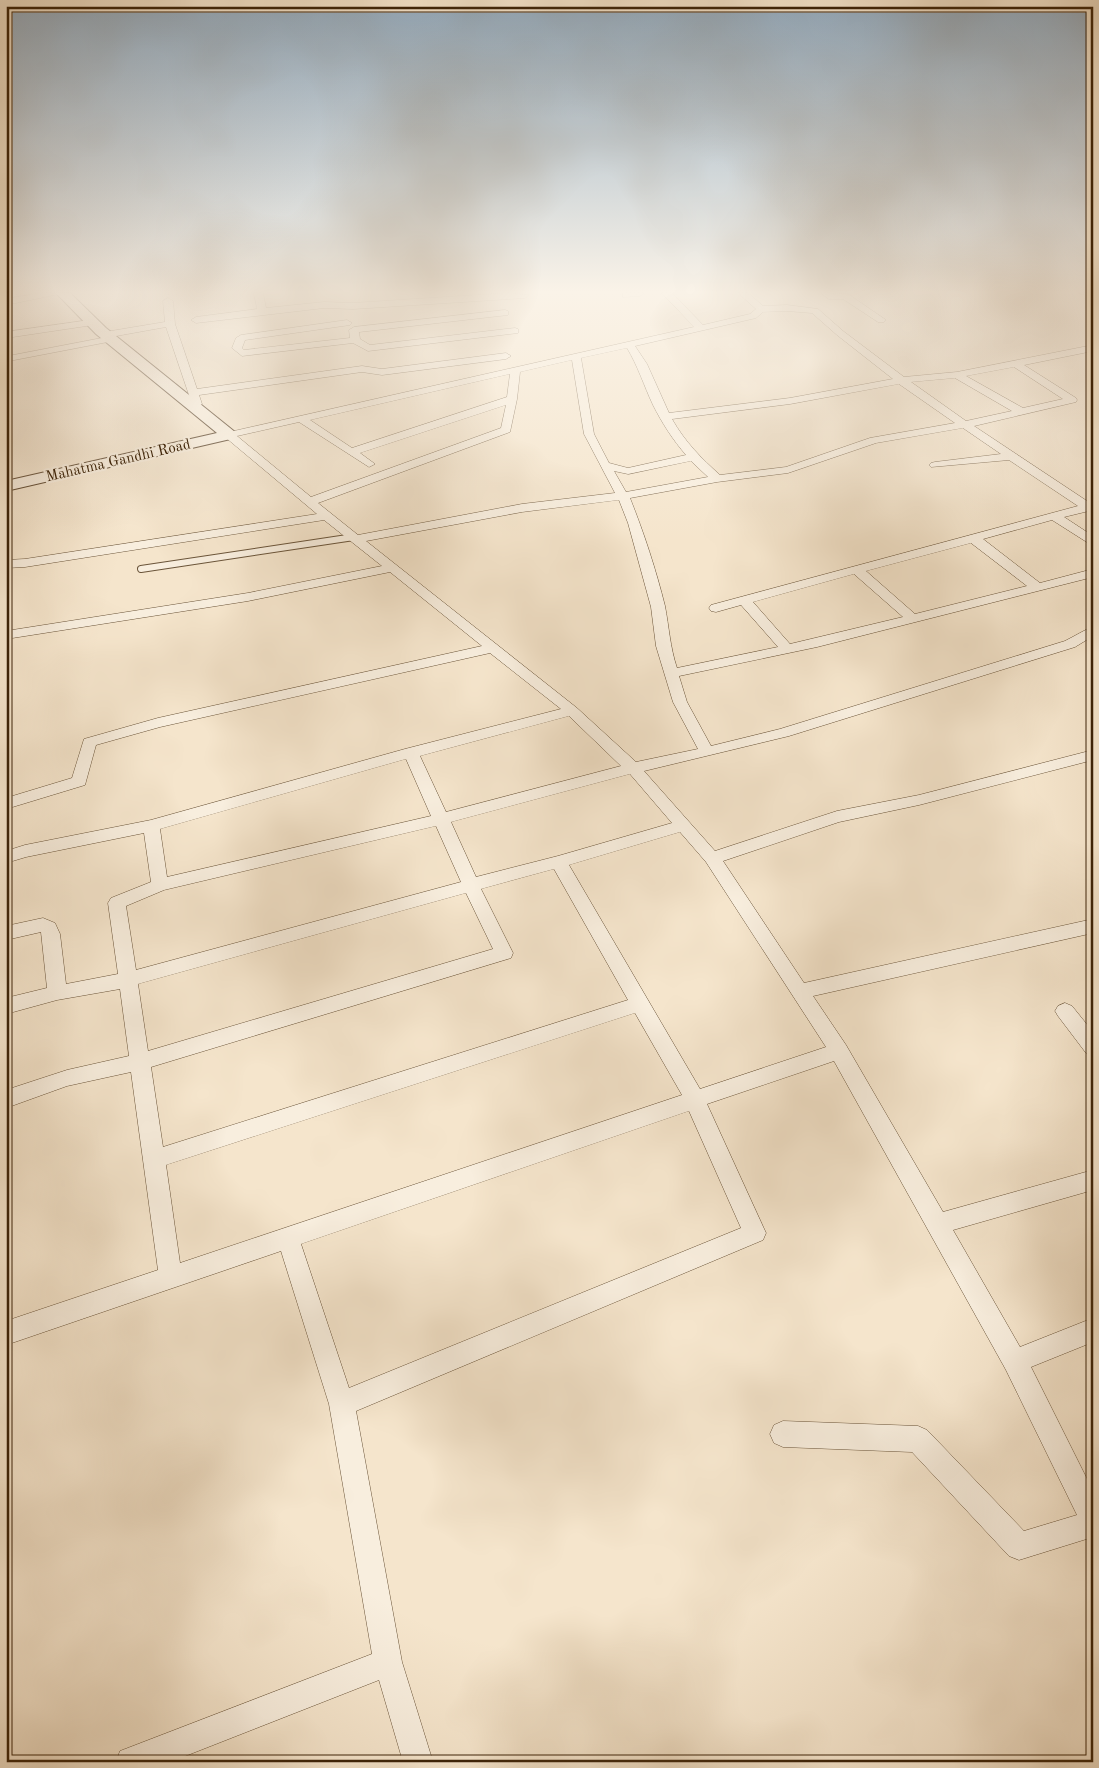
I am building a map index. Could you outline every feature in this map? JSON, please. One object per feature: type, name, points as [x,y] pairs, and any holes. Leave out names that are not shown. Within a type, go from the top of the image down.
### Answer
[{"type":"street","points":[[157,376],[198,407],[310,502],[572,711],[634,768],[712,858],[839,1050],[1015,1361],[1093,1520]]},
{"type":"street","points":[[188,376],[198,407]]},
{"type":"street","points":[[194,393],[316,376]]},
{"type":"street","points":[[229,435],[490,376]]},
{"type":"street","points":[[310,502],[506,430],[514,376]]},
{"type":"street","points":[[580,376],[589,434],[623,496],[634,523],[658,607],[663,646],[680,702],[707,752]]},
{"type":"street","points":[[646,376],[677,437],[693,458],[716,479]]},
{"type":"street","points":[[896,376],[964,425],[1090,506]]},
{"type":"street","points":[[666,417],[790,401],[902,380],[951,376]]},
{"type":"street","points":[[958,376],[1021,412]]},
{"type":"street","points":[[355,538],[484,513],[567,500],[623,496],[716,479],[788,470],[874,440],[964,425],[1072,400],[1034,376]]},
{"type":"street","points":[[351,452],[512,399]]},
{"type":"street","points":[[300,418],[369,464]]},
{"type":"street","name":"Mahatma Gandhi Road","points":[[6,486],[229,435]]},
{"type":"street","points":[[935,465],[1012,456]]},
{"type":"street","points":[[605,465],[628,471],[693,458]]},
{"type":"street","points":[[716,608],[1090,506]]},
{"type":"street","points":[[6,564],[25,563],[328,516]]},
{"type":"street","points":[[1054,516],[1093,542]]},
{"type":"street","points":[[973,538],[1036,586]]},
{"type":"street","points":[[6,635],[110,620],[330,583],[392,568]]},
{"type":"street","points":[[856,569],[912,618]]},
{"type":"street","points":[[672,673],[787,649],[1093,572]]},
{"type":"street","points":[[744,600],[787,649]]},
{"type":"street","points":[[171,1277],[116,903],[160,885],[441,819],[634,768],[784,733],[1070,644],[1093,630]]},
{"type":"street","points":[[6,804],[79,781],[88,742],[158,723],[494,648]]},
{"type":"street","points":[[6,857],[151,826],[411,753],[572,711]]},
{"type":"street","points":[[6,1099],[67,1078],[140,1062],[504,953],[411,753]]},
{"type":"street","points":[[712,858],[838,818],[919,800],[1093,755]]},
{"type":"street","points":[[6,1006],[57,993],[128,980],[559,862],[683,825]]},
{"type":"street","points":[[151,826],[160,885]]},
{"type":"street","points":[[342,1404],[755,1233],[695,1100],[559,862]]},
{"type":"street","points":[[6,932],[43,925],[49,928],[57,993]]},
{"type":"street","points":[[800,991],[1093,926]]},
{"type":"street","points":[[154,1160],[640,1004]]},
{"type":"street","points":[[1065,1010],[1093,1047]]},
{"type":"street","points":[[6,1333],[839,1050]]},
{"type":"street","points":[[938,1224],[1093,1180]]},
{"type":"street","points":[[288,1238],[342,1404],[388,1662],[418,1762]]},
{"type":"street","points":[[1015,1361],[1093,1330]]},
{"type":"street","points":[[783,1434],[918,1439],[1019,1546],[1093,1524]]},
{"type":"street","points":[[131,1762],[388,1662]]},
{"type":"lane","points":[[141,569],[355,538]]}]
